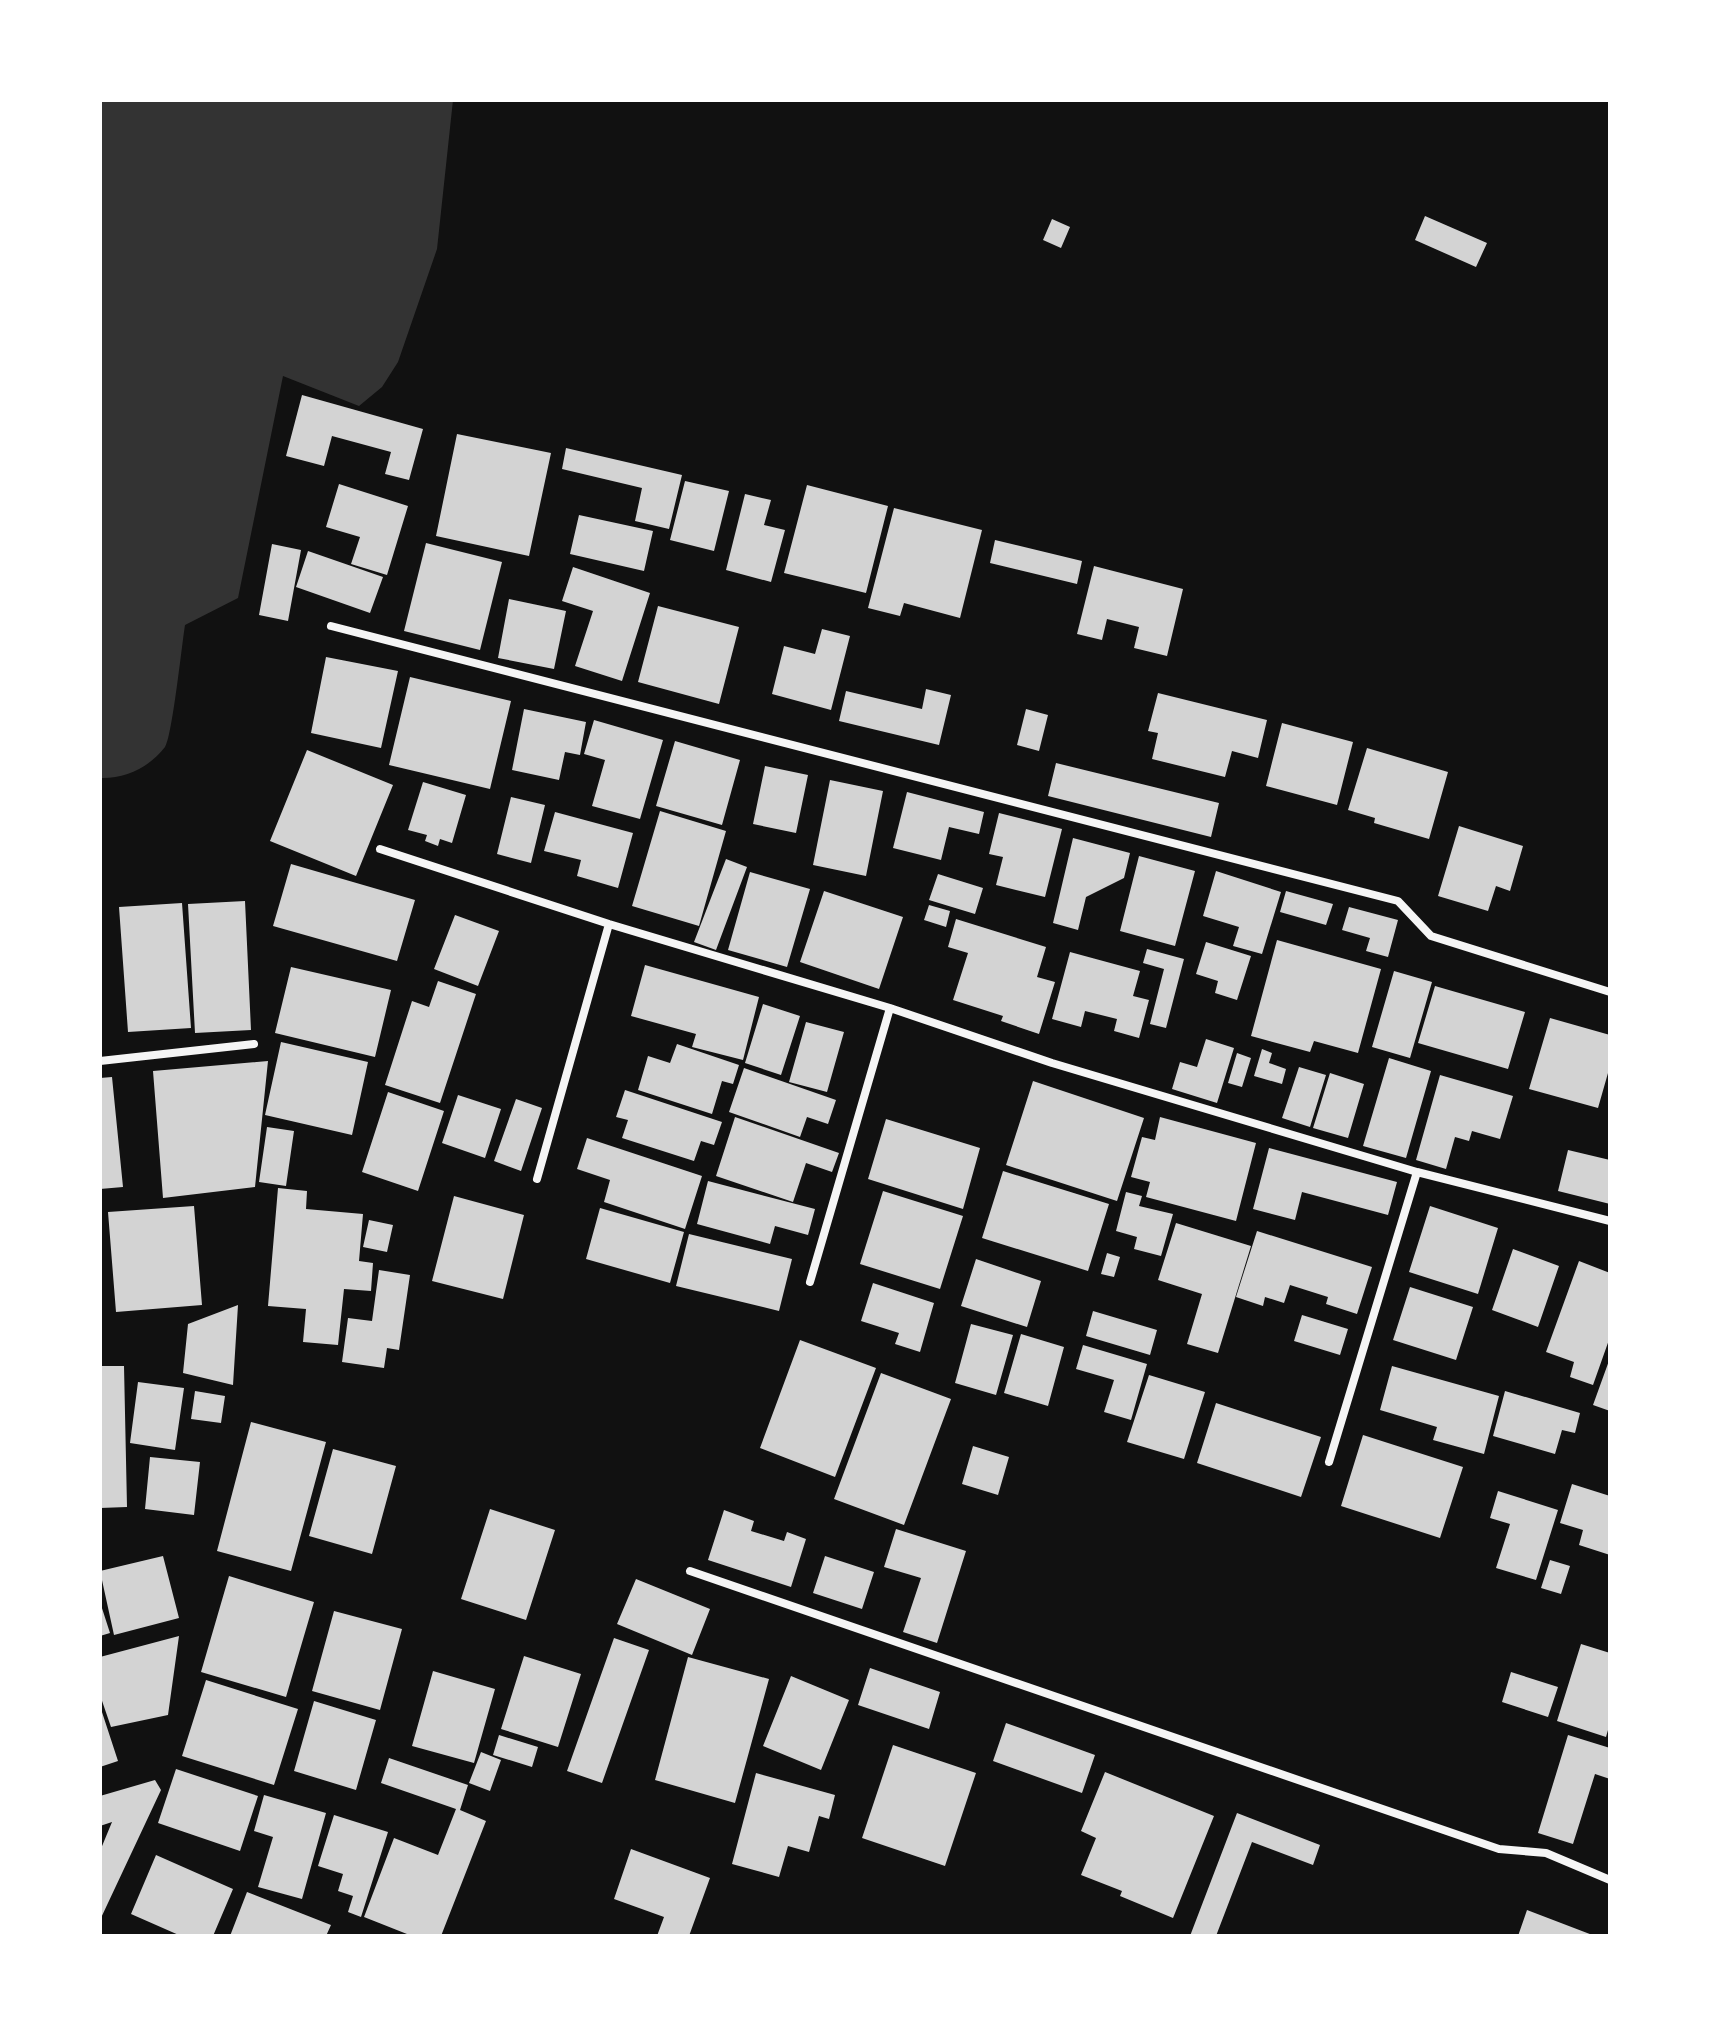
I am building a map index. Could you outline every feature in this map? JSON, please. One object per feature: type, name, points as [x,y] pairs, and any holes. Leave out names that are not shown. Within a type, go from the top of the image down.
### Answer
[{"type":"street","points":[[331,626],[1398,901],[1431,936],[1610,992]]},
{"type":"street","points":[[380,849],[609,924],[890,1008],[1052,1063],[1417,1172],[1610,1221]]},
{"type":"street","points":[[537,1179],[609,924]]},
{"type":"street","points":[[810,1282],[890,1008]]},
{"type":"street","points":[[100,1061],[254,1044]]},
{"type":"street","points":[[1329,1462],[1417,1172]]},
{"type":"street","points":[[690,1571],[1499,1849],[1546,1853],[1610,1880]]},
{"type":"shaded area","points":[[100,100],[453,100],[437,249],[398,362],[382,387],[359,406],[283,376],[238,598],[185,625],[174,709],[165,747],[136,771],[118,777],[100,778]]},
{"type":"building","points":[[1425,216],[1487,243],[1476,267],[1415,240]]},
{"type":"building","points":[[1052,219],[1070,227],[1061,248],[1043,240]]},
{"type":"building","points":[[302,395],[423,429],[409,480],[385,474],[391,452],[332,436],[324,466],[286,456]]},
{"type":"building","points":[[457,434],[551,453],[529,556],[436,536]]},
{"type":"building","points":[[566,448],[682,475],[669,529],[635,521],[642,488],[562,469]]},
{"type":"building","points":[[685,481],[729,491],[714,551],[670,540]]},
{"type":"building","points":[[339,484],[408,506],[387,575],[351,564],[360,537],[326,527]]},
{"type":"building","points":[[807,485],[888,506],[866,593],[784,573]]},
{"type":"building","points":[[745,494],[771,500],[764,525],[785,530],[771,582],[726,570]]},
{"type":"building","points":[[894,508],[982,530],[960,618],[904,603],[900,616],[868,608]]},
{"type":"building","points":[[579,515],[653,531],[644,571],[570,554]]},
{"type":"building","points":[[995,540],[1082,561],[1077,584],[990,563]]},
{"type":"building","points":[[426,543],[502,562],[480,650],[404,631]]},
{"type":"building","points":[[272,544],[301,550],[288,621],[259,615]]},
{"type":"building","points":[[308,551],[383,577],[370,613],[296,587]]},
{"type":"building","points":[[1094,566],[1183,589],[1167,656],[1134,648],[1139,627],[1107,619],[1102,640],[1077,634]]},
{"type":"building","points":[[573,567],[650,593],[622,681],[575,666],[593,611],[562,601]]},
{"type":"building","points":[[509,599],[566,611],[554,669],[498,658]]},
{"type":"building","points":[[658,606],[739,627],[719,704],[638,682]]},
{"type":"building","points":[[822,629],[850,636],[831,710],[772,694],[784,646],[815,654]]},
{"type":"building","points":[[326,657],[398,671],[381,748],[311,733]]},
{"type":"building","points":[[410,677],[511,701],[490,789],[389,765]]},
{"type":"building","points":[[926,689],[951,695],[939,745],[839,721],[846,691],[922,709]]},
{"type":"building","points":[[1158,693],[1267,720],[1258,758],[1232,751],[1225,777],[1152,759],[1158,733],[1148,731]]},
{"type":"building","points":[[524,709],[586,722],[580,755],[565,752],[559,780],[512,770]]},
{"type":"building","points":[[1026,709],[1048,715],[1039,751],[1017,745]]},
{"type":"building","points":[[594,720],[663,740],[640,819],[592,806],[605,760],[584,754]]},
{"type":"building","points":[[1282,723],[1353,742],[1337,805],[1266,786]]},
{"type":"building","points":[[675,741],[740,760],[722,825],[656,806]]},
{"type":"building","points":[[1367,748],[1448,772],[1429,839],[1374,823],[1375,818],[1348,810]]},
{"type":"building","points":[[307,750],[393,785],[356,876],[270,841]]},
{"type":"building","points":[[1056,763],[1219,803],[1211,837],[1048,796]]},
{"type":"building","points":[[765,766],[808,775],[796,833],[753,824]]},
{"type":"building","points":[[830,780],[883,791],[866,876],[813,865]]},
{"type":"building","points":[[423,782],[466,795],[452,843],[440,839],[438,846],[425,841],[427,835],[408,830]]},
{"type":"building","points":[[907,792],[984,812],[979,834],[949,827],[941,860],[893,848]]},
{"type":"building","points":[[511,797],[545,805],[531,863],[497,854]]},
{"type":"building","points":[[660,811],[726,831],[699,926],[632,906]]},
{"type":"building","points":[[555,812],[633,833],[618,888],[577,876],[581,860],[544,851]]},
{"type":"building","points":[[999,813],[1062,829],[1045,897],[996,885],[1003,857],[989,854]]},
{"type":"building","points":[[1459,826],[1523,846],[1510,891],[1496,886],[1488,911],[1438,896]]},
{"type":"building","points":[[1073,838],[1130,853],[1124,878],[1086,897],[1078,930],[1053,923]]},
{"type":"building","points":[[1139,856],[1195,871],[1175,946],[1120,931]]},
{"type":"building","points":[[726,859],[747,867],[716,950],[694,942]]},
{"type":"building","points":[[291,864],[415,900],[397,961],[273,926]]},
{"type":"building","points":[[1216,871],[1281,892],[1262,954],[1233,946],[1239,927],[1203,916]]},
{"type":"building","points":[[750,872],[810,889],[787,967],[728,950]]},
{"type":"building","points":[[938,874],[983,888],[975,914],[929,900]]},
{"type":"building","points":[[824,891],[903,917],[879,989],[800,962]]},
{"type":"building","points":[[1286,891],[1333,904],[1326,925],[1280,912]]},
{"type":"building","points":[[245,901],[251,1030],[195,1033],[188,904]]},
{"type":"building","points":[[182,903],[191,1028],[128,1032],[119,907]]},
{"type":"building","points":[[929,905],[950,911],[946,927],[924,920]]},
{"type":"building","points":[[1349,907],[1398,920],[1388,957],[1366,951],[1370,938],[1342,930]]},
{"type":"building","points":[[455,915],[499,931],[478,986],[434,969]]},
{"type":"building","points":[[956,919],[1046,947],[1037,977],[1055,982],[1039,1034],[1001,1021],[1003,1016],[953,1000],[968,953],[948,947]]},
{"type":"building","points":[[1277,940],[1381,969],[1358,1053],[1314,1041],[1310,1052],[1251,1036]]},
{"type":"building","points":[[1206,942],[1251,956],[1237,1000],[1215,993],[1218,981],[1196,974]]},
{"type":"building","points":[[1147,949],[1184,959],[1166,1028],[1150,1024],[1164,969],[1143,963]]},
{"type":"building","points":[[1070,952],[1140,971],[1133,996],[1149,1000],[1139,1038],[1114,1031],[1117,1019],[1085,1011],[1081,1027],[1052,1019]]},
{"type":"building","points":[[645,965],[759,997],[743,1060],[692,1047],[696,1034],[631,1016]]},
{"type":"building","points":[[291,967],[391,990],[375,1057],[275,1033]]},
{"type":"building","points":[[1394,971],[1432,982],[1410,1058],[1372,1047]]},
{"type":"building","points":[[438,981],[476,994],[440,1103],[385,1085],[412,1001],[429,1007]]},
{"type":"building","points":[[1435,986],[1525,1012],[1508,1069],[1418,1043]]},
{"type":"building","points":[[763,1004],[800,1016],[781,1075],[745,1063]]},
{"type":"building","points":[[1550,1018],[1610,1035],[1610,1066],[1598,1108],[1529,1089]]},
{"type":"building","points":[[806,1022],[844,1032],[827,1092],[789,1082]]},
{"type":"building","points":[[1206,1039],[1234,1048],[1217,1103],[1172,1089],[1180,1062],[1197,1067]]},
{"type":"building","points":[[281,1042],[368,1062],[352,1135],[265,1115]]},
{"type":"building","points":[[677,1044],[739,1065],[733,1084],[722,1081],[712,1114],[638,1090],[648,1056],[670,1063]]},
{"type":"building","points":[[1262,1049],[1272,1053],[1269,1063],[1286,1069],[1282,1084],[1254,1076]]},
{"type":"building","points":[[1237,1053],[1251,1058],[1242,1087],[1228,1083]]},
{"type":"building","points":[[1389,1058],[1431,1071],[1406,1158],[1363,1146]]},
{"type":"building","points":[[268,1061],[255,1187],[163,1198],[153,1071]]},
{"type":"building","points":[[1299,1067],[1326,1075],[1310,1127],[1282,1118]]},
{"type":"building","points":[[744,1068],[836,1100],[828,1124],[807,1117],[800,1137],[729,1112]]},
{"type":"building","points":[[1330,1073],[1364,1084],[1348,1138],[1313,1128]]},
{"type":"building","points":[[1440,1075],[1513,1096],[1500,1139],[1472,1131],[1469,1141],[1455,1137],[1446,1169],[1416,1160]]},
{"type":"building","points":[[112,1077],[123,1187],[100,1189],[100,1078]]},
{"type":"building","points":[[1033,1081],[1144,1118],[1117,1201],[1006,1165]]},
{"type":"building","points":[[625,1090],[722,1122],[714,1145],[701,1141],[694,1161],[622,1138],[628,1120],[616,1117]]},
{"type":"building","points":[[388,1092],[444,1111],[418,1191],[362,1172]]},
{"type":"building","points":[[458,1095],[501,1109],[485,1158],[442,1143]]},
{"type":"building","points":[[516,1099],[542,1108],[521,1171],[494,1161]]},
{"type":"building","points":[[735,1117],[839,1153],[832,1172],[806,1163],[793,1202],[716,1176]]},
{"type":"building","points":[[1160,1117],[1256,1143],[1236,1221],[1146,1197],[1150,1182],[1131,1177],[1142,1137],[1155,1140]]},
{"type":"building","points":[[886,1119],[980,1148],[963,1209],[868,1179]]},
{"type":"building","points":[[267,1127],[294,1131],[286,1186],[259,1182]]},
{"type":"building","points":[[587,1138],[702,1176],[685,1229],[604,1202],[610,1180],[577,1169]]},
{"type":"building","points":[[1269,1148],[1397,1182],[1388,1215],[1302,1192],[1295,1220],[1253,1209]]},
{"type":"building","points":[[1568,1150],[1610,1160],[1610,1204],[1558,1191]]},
{"type":"building","points":[[1003,1171],[1109,1204],[1088,1271],[982,1238]]},
{"type":"building","points":[[708,1181],[815,1209],[808,1235],[775,1226],[770,1244],[697,1224]]},
{"type":"building","points":[[278,1188],[307,1191],[306,1209],[363,1214],[359,1261],[373,1263],[371,1291],[344,1289],[338,1345],[303,1342],[306,1309],[268,1306]]},
{"type":"building","points":[[883,1191],[963,1216],[940,1289],[860,1264]]},
{"type":"building","points":[[1126,1192],[1142,1196],[1139,1206],[1173,1214],[1161,1256],[1134,1249],[1137,1237],[1116,1231]]},
{"type":"building","points":[[454,1196],[524,1215],[503,1299],[432,1281]]},
{"type":"building","points":[[194,1206],[202,1305],[116,1312],[108,1212]]},
{"type":"building","points":[[1430,1206],[1498,1228],[1478,1294],[1409,1272]]},
{"type":"building","points":[[600,1208],[684,1232],[670,1283],[586,1259]]},
{"type":"building","points":[[369,1220],[393,1225],[387,1252],[363,1247]]},
{"type":"building","points":[[1176,1223],[1251,1246],[1218,1353],[1187,1344],[1202,1294],[1158,1280]]},
{"type":"building","points":[[1257,1231],[1372,1267],[1357,1314],[1326,1304],[1328,1297],[1290,1285],[1284,1303],[1265,1297],[1263,1306],[1236,1297]]},
{"type":"building","points":[[689,1234],[792,1259],[779,1311],[676,1286]]},
{"type":"building","points":[[1513,1249],[1559,1266],[1538,1327],[1492,1310]]},
{"type":"building","points":[[1107,1253],[1120,1257],[1114,1277],[1101,1274]]},
{"type":"building","points":[[976,1259],[1041,1281],[1027,1327],[961,1306]]},
{"type":"building","points":[[1579,1261],[1610,1273],[1610,1337],[1593,1385],[1570,1377],[1574,1362],[1546,1352]]},
{"type":"building","points":[[379,1270],[410,1275],[399,1350],[387,1348],[384,1368],[342,1362],[348,1318],[372,1321]]},
{"type":"building","points":[[873,1283],[934,1303],[920,1352],[895,1344],[899,1333],[861,1321]]},
{"type":"building","points":[[1410,1287],[1473,1307],[1456,1360],[1393,1340]]},
{"type":"building","points":[[238,1305],[233,1385],[183,1373],[188,1324]]},
{"type":"building","points":[[1093,1311],[1157,1330],[1150,1355],[1086,1336]]},
{"type":"building","points":[[1302,1315],[1348,1329],[1340,1355],[1294,1341]]},
{"type":"building","points":[[971,1324],[1013,1335],[996,1395],[955,1383]]},
{"type":"building","points":[[1021,1334],[1064,1347],[1048,1406],[1004,1393]]},
{"type":"building","points":[[800,1340],[876,1368],[835,1477],[760,1448]]},
{"type":"building","points":[[1083,1345],[1147,1364],[1131,1420],[1104,1412],[1114,1380],[1076,1369]]},
{"type":"building","points":[[1610,1358],[1610,1411],[1593,1405]]},
{"type":"building","points":[[100,1366],[124,1366],[127,1507],[100,1508]]},
{"type":"building","points":[[1392,1366],[1499,1396],[1484,1454],[1433,1440],[1437,1427],[1380,1410]]},
{"type":"building","points":[[881,1373],[951,1399],[904,1525],[834,1499]]},
{"type":"building","points":[[1149,1375],[1205,1392],[1184,1459],[1127,1442]]},
{"type":"building","points":[[138,1382],[184,1388],[175,1450],[130,1443]]},
{"type":"building","points":[[195,1391],[225,1396],[221,1423],[191,1419]]},
{"type":"building","points":[[1505,1391],[1580,1413],[1575,1433],[1562,1430],[1555,1454],[1493,1436]]},
{"type":"building","points":[[1216,1403],[1321,1437],[1301,1497],[1197,1463]]},
{"type":"building","points":[[251,1422],[326,1442],[291,1571],[217,1551]]},
{"type":"building","points":[[1363,1435],[1463,1467],[1440,1538],[1341,1506]]},
{"type":"building","points":[[973,1446],[1009,1457],[998,1495],[962,1484]]},
{"type":"building","points":[[333,1449],[396,1466],[372,1554],[309,1536]]},
{"type":"building","points":[[150,1457],[200,1462],[194,1515],[145,1509]]},
{"type":"building","points":[[1572,1484],[1610,1496],[1610,1555],[1579,1545],[1583,1530],[1560,1523]]},
{"type":"building","points":[[1498,1491],[1558,1510],[1536,1580],[1496,1568],[1510,1524],[1490,1518]]},
{"type":"building","points":[[490,1509],[555,1530],[526,1620],[461,1599]]},
{"type":"building","points":[[724,1510],[754,1521],[751,1531],[784,1541],[787,1532],[806,1539],[791,1587],[708,1560]]},
{"type":"building","points":[[896,1529],[966,1551],[937,1643],[903,1632],[921,1578],[884,1567]]},
{"type":"building","points":[[163,1556],[179,1618],[114,1635],[100,1571]]},
{"type":"building","points":[[825,1556],[874,1572],[862,1609],[813,1593]]},
{"type":"building","points":[[1550,1560],[1570,1566],[1561,1594],[1541,1588]]},
{"type":"building","points":[[229,1576],[314,1602],[286,1697],[201,1672]]},
{"type":"building","points":[[636,1579],[710,1609],[692,1655],[617,1624]]},
{"type":"building","points":[[100,1602],[110,1633],[100,1636]]},
{"type":"building","points":[[334,1611],[402,1629],[380,1710],[312,1691]]},
{"type":"building","points":[[179,1636],[168,1715],[111,1727],[100,1695],[100,1657]]},
{"type":"building","points":[[614,1638],[649,1650],[602,1783],[567,1771]]},
{"type":"building","points":[[1581,1644],[1610,1653],[1610,1723],[1606,1737],[1557,1721]]},
{"type":"building","points":[[524,1656],[581,1674],[558,1747],[501,1729]]},
{"type":"building","points":[[688,1657],[769,1679],[735,1803],[655,1780]]},
{"type":"building","points":[[870,1668],[940,1692],[929,1729],[858,1705]]},
{"type":"building","points":[[433,1671],[495,1689],[474,1763],[412,1746]]},
{"type":"building","points":[[1511,1672],[1558,1687],[1548,1717],[1502,1702]]},
{"type":"building","points":[[791,1676],[849,1700],[821,1770],[763,1746]]},
{"type":"building","points":[[206,1680],[298,1709],[274,1785],[182,1756]]},
{"type":"building","points":[[314,1701],[376,1720],[356,1790],[294,1771]]},
{"type":"building","points":[[100,1706],[118,1761],[100,1767]]},
{"type":"building","points":[[1006,1723],[1095,1755],[1082,1793],[993,1761]]},
{"type":"building","points":[[499,1735],[538,1747],[532,1767],[493,1755]]},
{"type":"building","points":[[1568,1735],[1610,1748],[1610,1779],[1595,1774],[1573,1844],[1538,1833]]},
{"type":"building","points":[[893,1745],[976,1773],[945,1866],[862,1838]]},
{"type":"building","points":[[481,1752],[501,1760],[490,1791],[469,1783]]},
{"type":"building","points":[[389,1758],[468,1785],[460,1810],[486,1821],[441,1936],[412,1936],[364,1917],[394,1838],[438,1855],[456,1809],[381,1783]]},
{"type":"building","points":[[176,1769],[258,1796],[240,1851],[158,1823]]},
{"type":"building","points":[[1105,1772],[1214,1816],[1173,1918],[1120,1896],[1122,1891],[1081,1875],[1096,1838],[1081,1831]]},
{"type":"building","points":[[756,1773],[835,1795],[829,1819],[819,1816],[809,1852],[788,1846],[779,1877],[732,1864]]},
{"type":"building","points":[[155,1780],[161,1790],[100,1920],[100,1851],[112,1822],[100,1826],[100,1796]]},
{"type":"building","points":[[264,1795],[326,1813],[302,1899],[258,1887],[273,1837],[254,1831]]},
{"type":"building","points":[[1237,1813],[1320,1845],[1313,1865],[1252,1842],[1216,1936],[1190,1936]]},
{"type":"building","points":[[334,1815],[388,1832],[361,1917],[348,1912],[353,1896],[338,1891],[343,1874],[318,1866]]},
{"type":"building","points":[[631,1849],[710,1878],[689,1936],[657,1936],[664,1917],[614,1899]]},
{"type":"building","points":[[156,1855],[233,1889],[213,1936],[181,1936],[131,1914]]},
{"type":"building","points":[[247,1892],[331,1925],[326,1936],[230,1936]]},
{"type":"building","points":[[1527,1910],[1595,1936],[1518,1936]]}]
